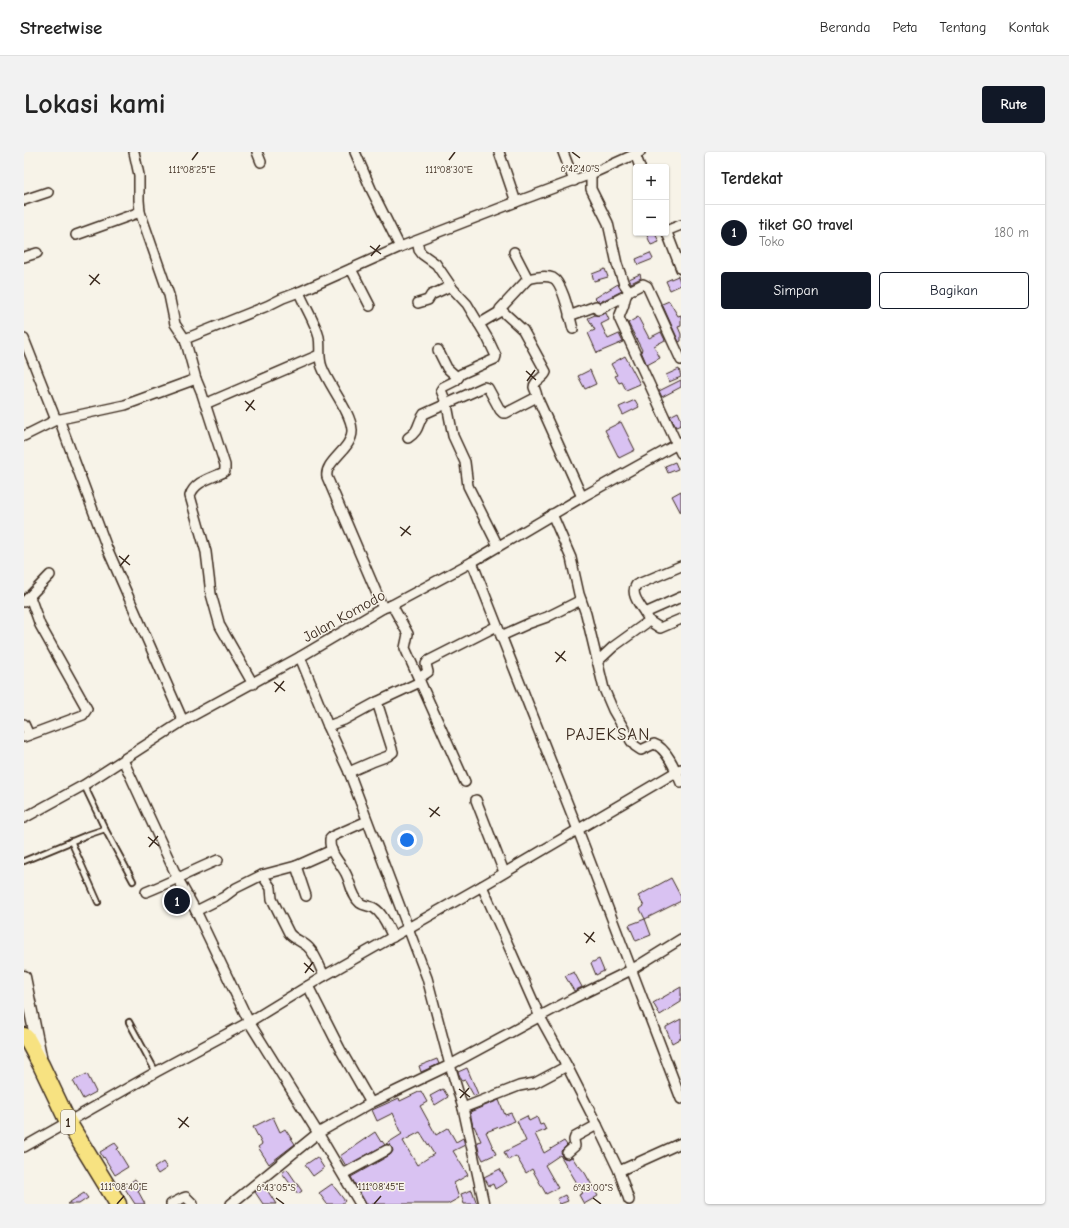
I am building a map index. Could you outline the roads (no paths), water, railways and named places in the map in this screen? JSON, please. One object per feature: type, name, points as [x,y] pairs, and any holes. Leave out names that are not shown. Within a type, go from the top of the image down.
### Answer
[{"type":"highway","name":"1","points":[[24,1036],[42,1065],[68,1122],[118,1204]]},
{"type":"street","points":[[134,152],[140,175],[140,212],[169,295],[175,324],[185,339],[196,379],[226,468],[222,473],[197,485],[191,493],[191,501],[206,552],[211,594],[220,626],[252,684]]},
{"type":"street","points":[[257,152],[261,162]]},
{"type":"street","points":[[355,152],[371,189],[400,247]]},
{"type":"street","points":[[499,152],[516,202]]},
{"type":"street","points":[[563,152],[574,181]]},
{"type":"street","points":[[185,339],[246,315],[400,247],[591,174],[633,153],[638,164]]},
{"type":"street","points":[[591,174],[591,189],[608,223],[618,268],[627,294],[624,305],[619,314],[619,318],[679,443],[681,453]]},
{"type":"street","points":[[24,200],[48,192]]},
{"type":"street","points":[[76,235],[140,212]]},
{"type":"street","points":[[669,229],[681,225]]},
{"type":"street","points":[[668,236],[681,269]]},
{"type":"street","points":[[417,241],[419,250],[422,254],[436,264],[466,304],[494,350],[496,358],[461,374],[455,382],[442,388],[453,436],[465,462],[468,486],[498,546]]},
{"type":"street","points":[[514,252],[528,278]]},
{"type":"street","points":[[24,257],[37,253]]},
{"type":"street","points":[[351,269],[370,306]]},
{"type":"street","points":[[501,311],[501,306],[528,278],[546,276],[553,278],[558,282],[573,329]]},
{"type":"street","points":[[569,316],[596,306],[598,310],[627,294],[641,284],[645,284],[681,360]]},
{"type":"street","points":[[418,303],[428,300],[431,295],[451,286]]},
{"type":"street","points":[[299,292],[318,336],[321,348],[319,355],[322,366],[329,383],[345,411],[352,430],[349,442],[327,470],[326,477],[387,607],[408,634],[405,648],[465,782]]},
{"type":"street","points":[[479,324],[501,311]]},
{"type":"street","points":[[501,311],[523,330],[546,372],[545,376],[534,385],[537,397],[582,496]]},
{"type":"street","points":[[24,339],[58,419],[107,548],[183,721]]},
{"type":"street","points":[[438,350],[447,368],[458,378]]},
{"type":"street","points":[[205,404],[319,355]]},
{"type":"street","points":[[24,436],[58,419],[125,404],[196,379]]},
{"type":"street","points":[[408,438],[418,430],[420,419],[424,414],[447,405],[484,387],[488,388],[503,413],[506,413],[537,397]]},
{"type":"street","name":"Jalan Komodo","points":[[24,818],[84,785],[183,721],[252,684],[387,607],[472,562],[582,496],[679,443]]},
{"type":"street","points":[[552,514],[571,558],[604,689],[610,703],[635,746],[641,750],[654,744],[660,747],[679,770],[681,783]]},
{"type":"street","points":[[472,562],[578,830],[681,1099]]},
{"type":"street","points":[[681,566],[636,585],[634,590],[634,594],[647,617],[660,628],[681,619]]},
{"type":"street","points":[[24,724],[26,736],[83,715],[87,709],[27,599],[50,575]]},
{"type":"street","points":[[597,662],[647,617],[681,597]]},
{"type":"street","points":[[501,636],[548,617],[581,600]]},
{"type":"street","points":[[328,726],[344,720],[420,680],[428,672],[426,664],[428,661],[497,626]]},
{"type":"street","points":[[300,657],[328,726],[349,772],[427,978],[463,1108],[484,1204]]},
{"type":"street","points":[[349,772],[388,756],[393,752],[377,702]]},
{"type":"street","points":[[123,760],[178,879],[196,910],[249,1022],[360,1204]]},
{"type":"street","points":[[24,1147],[156,1072],[249,1022],[324,976],[482,886],[679,770]]},
{"type":"street","points":[[476,800],[504,872]]},
{"type":"street","points":[[367,821],[333,836],[330,839],[330,844],[337,861],[346,873],[352,892],[362,905],[373,907],[378,910],[393,937]]},
{"type":"street","points":[[196,910],[224,897],[236,888],[262,875],[296,866],[332,850]]},
{"type":"street","points":[[146,892],[218,860]]},
{"type":"street","points":[[296,866],[306,896]]},
{"type":"street","points":[[262,875],[271,888],[272,899],[289,933],[292,937],[310,948],[324,976]]},
{"type":"street","points":[[482,886],[540,1017],[598,1125],[619,1171],[629,1200]]},
{"type":"street","points":[[231,1204],[318,1133],[371,1103],[450,1065],[580,995],[631,970],[681,939]]},
{"type":"street","points":[[24,978],[26,994],[42,1065]]},
{"type":"street","points":[[308,986],[371,1103]]},
{"type":"street","points":[[463,1108],[519,1086],[535,1083],[567,1066]]},
{"type":"street","points":[[566,1153],[575,1146],[575,1137],[598,1125]]},
{"type":"street","points":[[619,1171],[681,1143]]},
{"type":"street","points":[[343,1174],[387,1150]]},
{"type":"street","points":[[171,1204],[186,1197],[194,1204]]},
{"type":"lane","points":[[84,785],[105,829],[133,881]]},
{"type":"lane","points":[[24,861],[71,841],[105,829]]},
{"type":"lane","points":[[71,841],[98,902]]},
{"type":"lane","points":[[129,1022],[156,1072]]},
{"type":"place","name":"tiket GO travel","points":[[177,901]]},
{"type":"district","name":"PAJEKSAN","points":[[608,734]]}]
